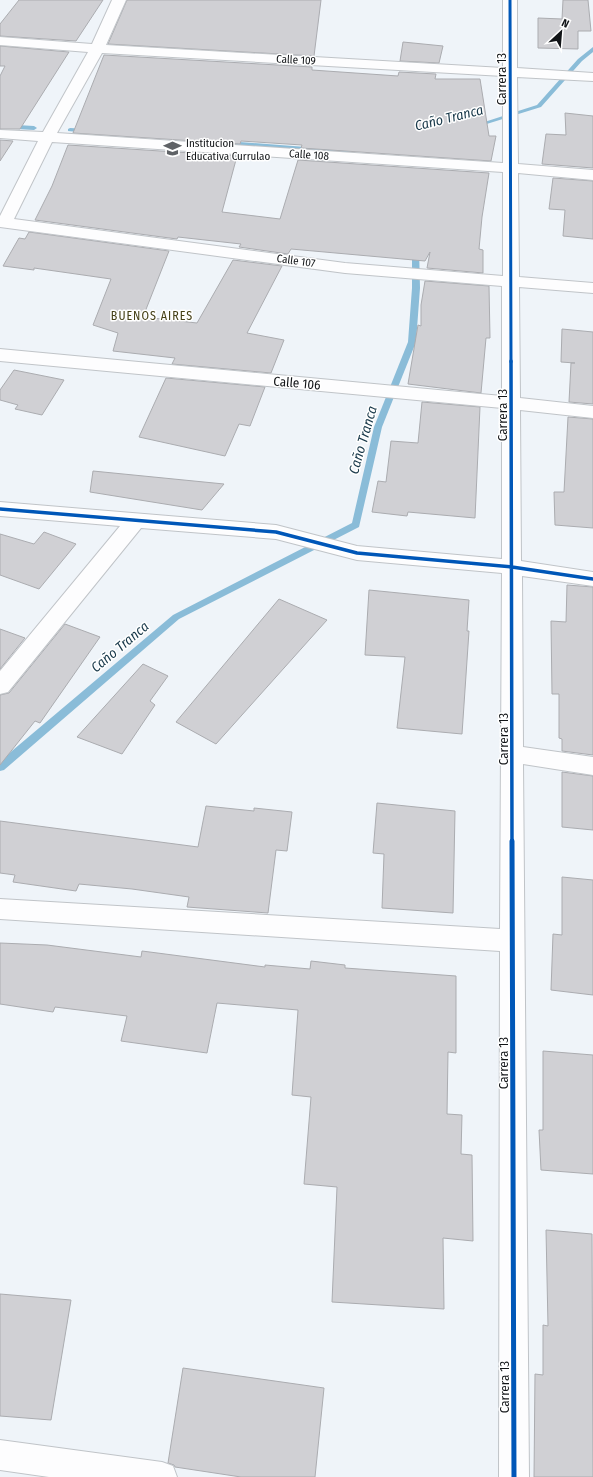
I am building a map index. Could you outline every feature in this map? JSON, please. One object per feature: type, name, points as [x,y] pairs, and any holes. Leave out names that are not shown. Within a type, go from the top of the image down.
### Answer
[{"type":"street","points":[[2,222],[96,49],[119,0]]},
{"type":"street","name":"Carrera 13","points":[[510,0],[512,282],[514,1477]]},
{"type":"street","name":"Calle 109","points":[[0,41],[96,49],[511,71],[587,77]]},
{"type":"street","name":"Calle 108","points":[[0,134],[511,168],[593,175]]},
{"type":"street","name":"Calle 107","points":[[2,222],[345,268],[593,288]]},
{"type":"street","name":"Calle 106","points":[[0,355],[409,394],[512,402],[593,412]]},
{"type":"street","points":[[0,508],[276,532],[357,553],[512,567],[593,578]]},
{"type":"street","points":[[0,686],[136,520]]},
{"type":"street","points":[[513,754],[593,766]]},
{"type":"street","points":[[0,909],[513,941]]},
{"type":"street","points":[[0,1454],[162,1477]]},
{"type":"building","points":[[19,0],[103,0],[76,41],[0,36],[0,24]]},
{"type":"building","points":[[127,0],[321,0],[314,56],[108,44]]},
{"type":"building","points":[[563,0],[588,0],[591,31],[578,31],[578,49],[538,48],[538,18],[562,19]]},
{"type":"building","points":[[403,42],[443,46],[439,63],[400,61]]},
{"type":"building","points":[[0,46],[69,52],[20,129],[0,129],[0,76],[5,66],[0,66]]},
{"type":"building","points":[[104,55],[312,67],[312,70],[398,76],[399,72],[436,74],[435,79],[480,79],[489,136],[496,136],[491,161],[301,148],[302,145],[241,141],[240,144],[73,133]]},
{"type":"building","points":[[565,113],[593,116],[593,168],[542,164],[546,134],[566,135]]},
{"type":"building","points":[[0,140],[13,141],[0,161]]},
{"type":"building","points":[[68,145],[237,156],[222,212],[280,219],[298,160],[489,173],[482,217],[479,249],[483,250],[483,273],[427,268],[430,252],[425,261],[291,249],[288,254],[239,247],[241,244],[178,237],[177,239],[35,220],[52,186]]},
{"type":"building","points":[[553,178],[593,181],[593,239],[563,236],[565,210],[549,209]]},
{"type":"building","points":[[29,232],[169,251],[143,317],[197,323],[233,260],[282,266],[247,333],[284,340],[271,373],[172,364],[175,358],[113,351],[118,333],[93,325],[111,279],[34,268],[34,270],[3,266],[19,238],[25,239]]},
{"type":"building","points":[[425,281],[489,286],[490,338],[486,338],[481,393],[408,384],[418,325],[421,326],[421,305]]},
{"type":"building","points":[[562,329],[593,332],[593,404],[569,402],[571,363],[575,363],[561,362]]},
{"type":"building","points":[[14,370],[64,380],[42,415],[15,409],[18,405],[0,400],[0,390]]},
{"type":"building","points":[[166,378],[265,387],[250,426],[239,424],[225,456],[139,437]]},
{"type":"building","points":[[422,402],[480,407],[475,518],[408,512],[407,516],[372,512],[378,481],[386,482],[391,441],[418,443]]},
{"type":"building","points":[[568,417],[593,419],[593,528],[555,525],[554,492],[564,492]]},
{"type":"building","points":[[93,471],[224,484],[202,510],[90,492]]},
{"type":"building","points":[[44,532],[76,544],[39,589],[0,575],[0,534],[34,544]]},
{"type":"building","points":[[567,585],[593,587],[593,755],[562,751],[562,739],[559,738],[559,694],[552,694],[551,621],[566,622]]},
{"type":"building","points":[[369,590],[469,600],[467,631],[469,631],[462,734],[397,728],[405,657],[365,655]]},
{"type":"building","points":[[279,599],[327,620],[216,744],[176,722]]},
{"type":"building","points":[[65,624],[100,637],[40,723],[35,721],[0,765],[0,695],[9,693]]},
{"type":"building","points":[[0,629],[25,638],[0,669]]},
{"type":"building","points":[[143,664],[168,676],[150,701],[155,705],[122,754],[77,737]]},
{"type":"building","points":[[562,772],[593,776],[593,830],[562,827]]},
{"type":"building","points":[[377,803],[455,811],[453,913],[382,908],[384,854],[373,853]]},
{"type":"building","points":[[206,806],[254,811],[254,808],[292,812],[287,851],[276,850],[268,913],[187,907],[189,897],[132,889],[79,884],[76,891],[13,882],[15,875],[0,873],[0,821],[198,847]]},
{"type":"building","points":[[562,877],[593,880],[593,995],[551,990],[553,934],[562,935]]},
{"type":"building","points":[[0,943],[47,945],[141,957],[142,951],[265,967],[265,965],[310,969],[311,961],[345,965],[345,968],[456,976],[456,1053],[448,1052],[447,1114],[462,1115],[461,1154],[472,1155],[473,1241],[443,1238],[444,1309],[332,1302],[337,1187],[304,1184],[311,1097],[292,1095],[298,1010],[217,1003],[207,1053],[121,1041],[127,1016],[55,1007],[53,1012],[0,1004]]},
{"type":"building","points":[[543,1051],[593,1055],[593,1174],[541,1170],[539,1130],[543,1130]]},
{"type":"building","points":[[546,1230],[592,1234],[593,1477],[534,1477],[535,1374],[543,1375],[543,1325],[548,1326]]},
{"type":"building","points":[[0,1294],[71,1300],[51,1420],[0,1416]]},
{"type":"building","points":[[183,1368],[324,1388],[315,1477],[241,1477],[175,1467],[174,1465],[168,1463]]},
{"type":"waterway","name":"Caño Tranca","points":[[475,126],[539,106],[580,60],[593,49]]},
{"type":"waterway","points":[[0,126],[34,128]]},
{"type":"waterway","points":[[70,130],[87,131]]},
{"type":"waterway","points":[[226,143],[332,151],[352,150]]},
{"type":"waterway","name":"Caño Tranca","points":[[0,767],[176,617],[356,525],[378,427],[412,342],[416,288],[415,247]]},
{"type":"cycle path","points":[[510,0],[514,1477]]},
{"type":"cycle path","points":[[0,509],[276,532],[357,553],[512,567],[593,579]]},
{"type":"place","name":"Institucion Educativa Currulao","points":[[173,149]]},
{"type":"district","name":"BUENOS AIRES","points":[[152,316]]}]
